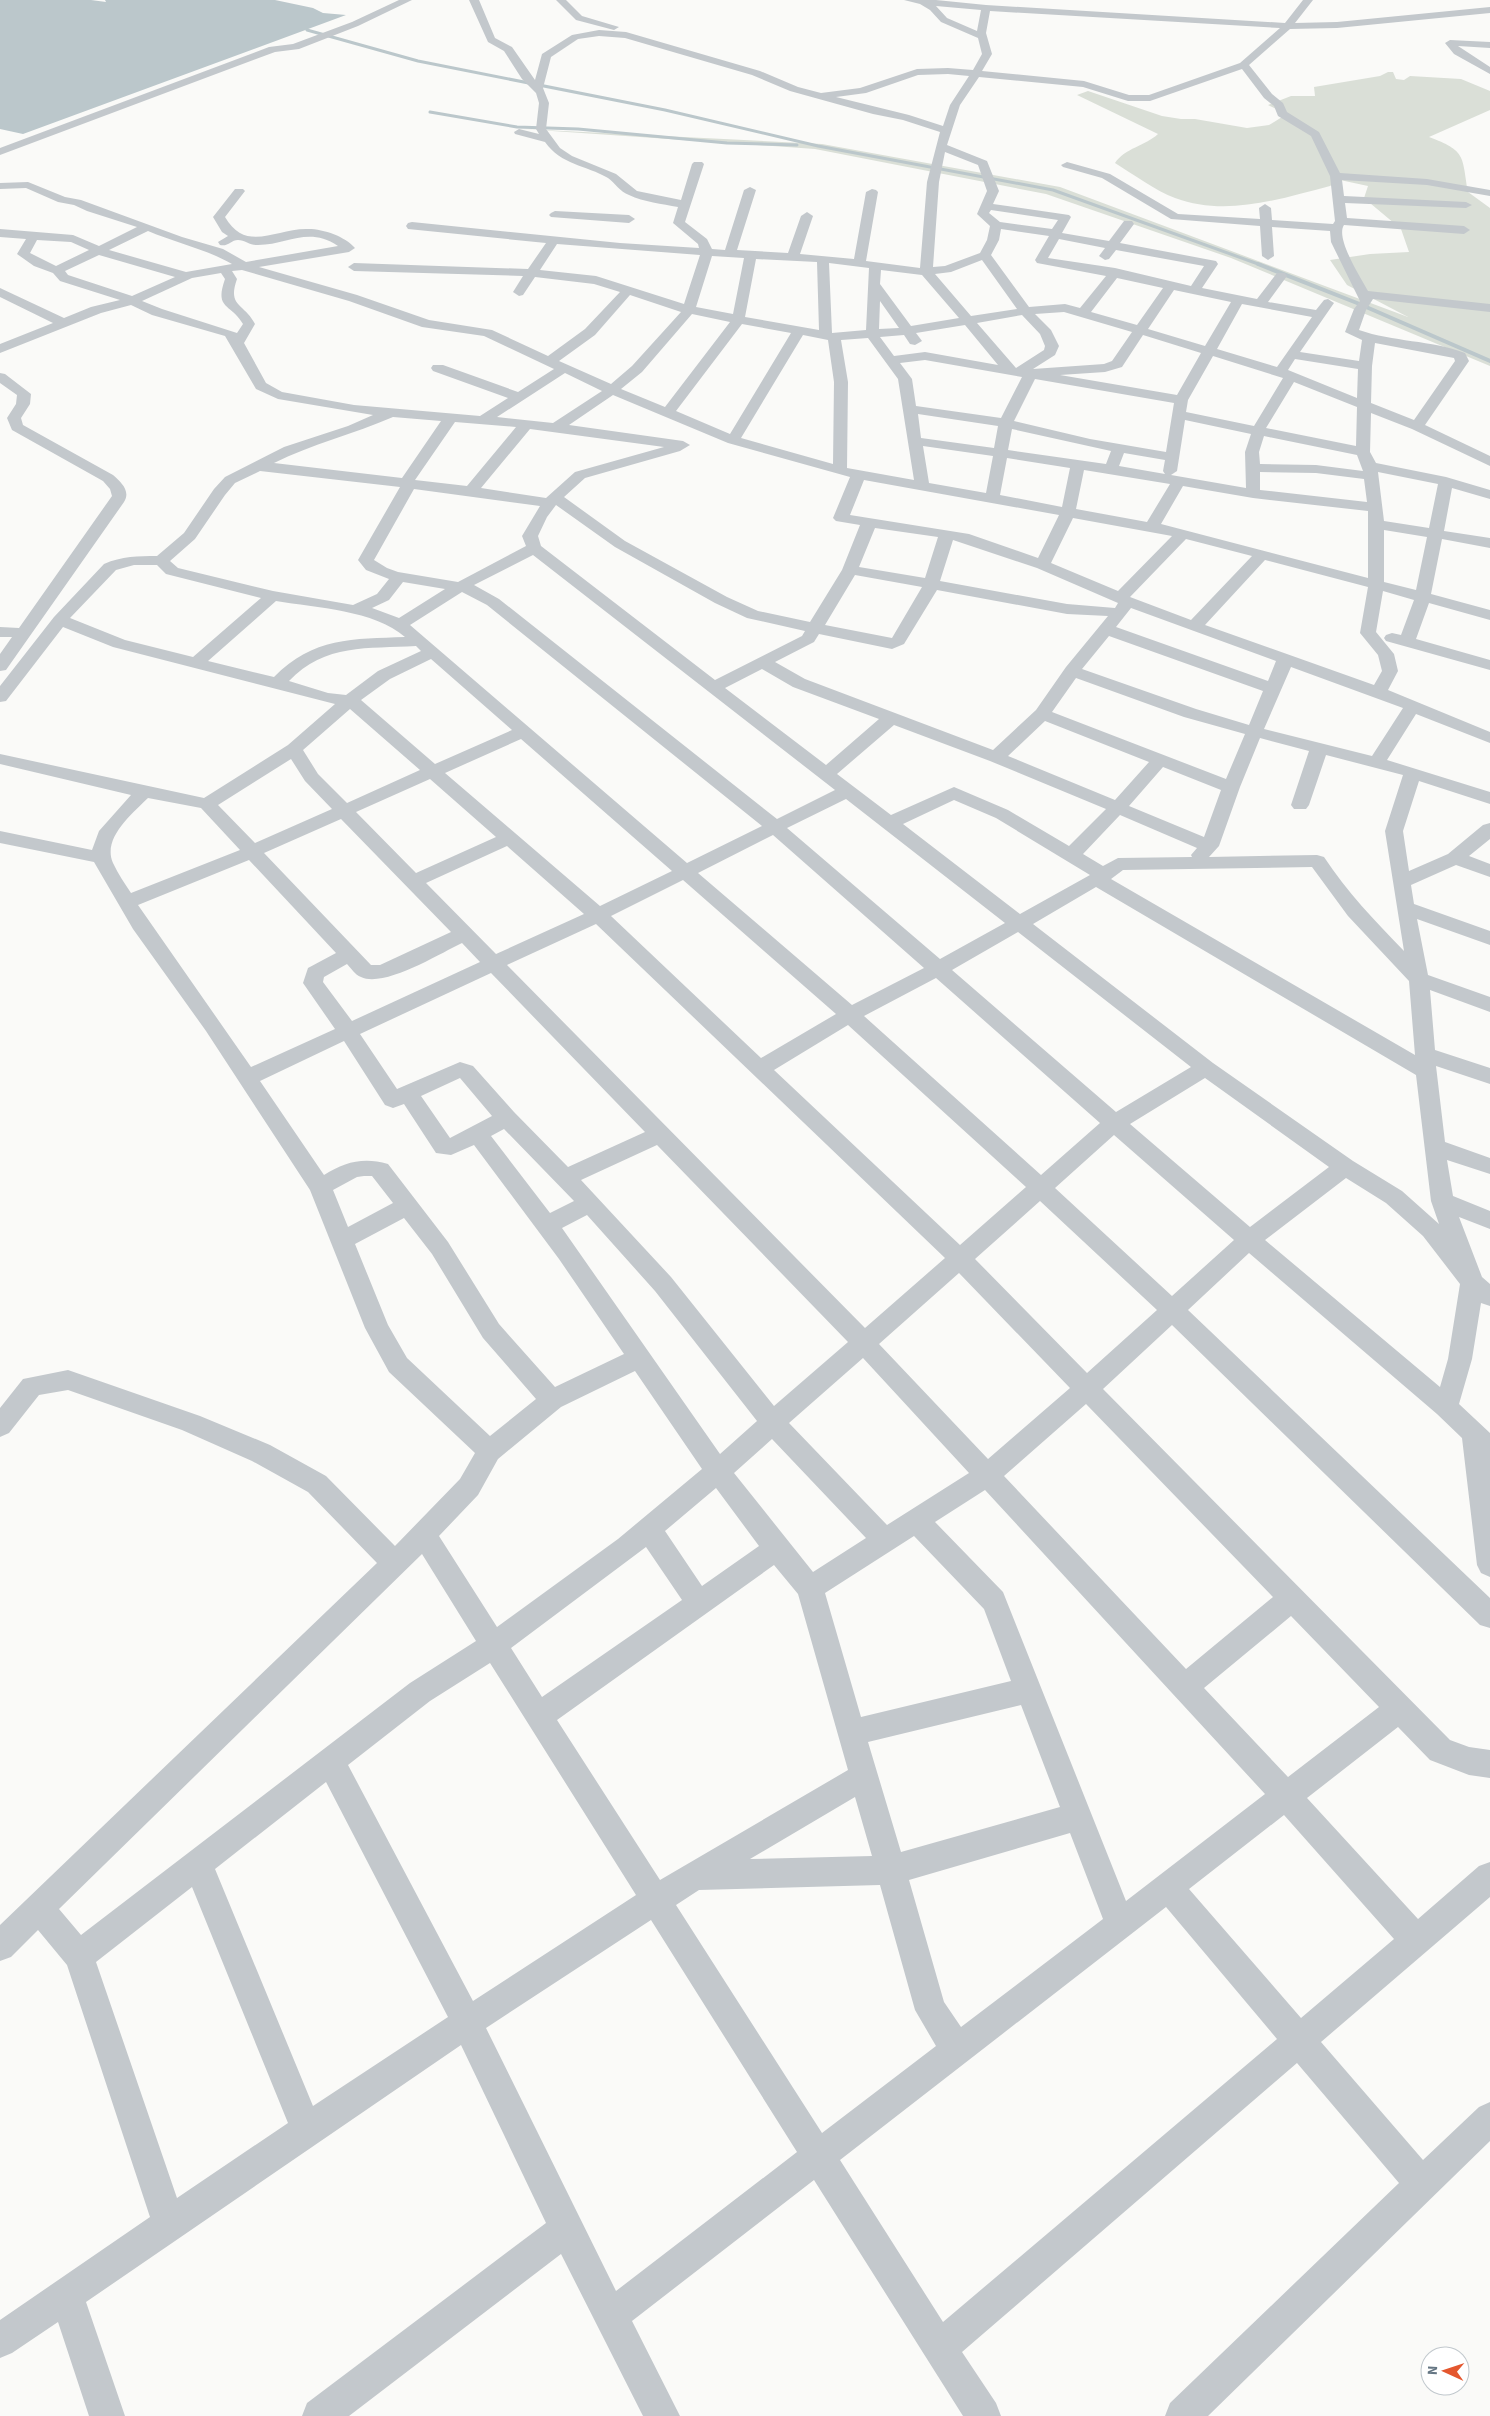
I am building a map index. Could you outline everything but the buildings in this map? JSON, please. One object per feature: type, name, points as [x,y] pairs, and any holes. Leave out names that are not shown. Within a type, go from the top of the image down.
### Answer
[{"type":"street","points":[[0,152],[273,49],[295,46],[355,24],[407,0]]},
{"type":"street","points":[[474,0],[491,40],[508,49],[526,77],[538,88],[543,98],[542,129],[546,139],[560,153],[612,176],[630,191],[657,200],[684,204]]},
{"type":"street","points":[[562,0],[579,18],[612,25],[626,35]]},
{"type":"street","points":[[909,0],[986,8],[1289,26],[1337,25],[1490,10]]},
{"type":"street","points":[[822,96],[862,91],[917,72],[976,73],[1089,85],[1135,99],[1158,96],[1244,65],[1248,58],[1269,44],[1289,26],[1308,0]]},
{"type":"street","points":[[923,2],[933,8],[944,20],[981,36]]},
{"type":"street","points":[[1452,2],[1490,10]]},
{"type":"street","points":[[986,8],[981,36],[987,56],[955,105],[941,146],[933,182],[926,272],[968,321],[1020,371],[1111,366],[1119,362],[1138,331],[1171,285]]},
{"type":"street","points":[[538,88],[544,58],[570,40],[599,33],[626,35],[756,73],[794,89],[870,110],[904,117],[945,130]]},
{"type":"street","points":[[1490,45],[1449,43],[1458,52],[1490,70]]},
{"type":"street","points":[[1244,65],[1268,96],[1279,105],[1282,114],[1314,134],[1336,176],[1340,199],[1337,242],[1364,302],[1352,332],[1369,338],[1450,352],[1460,356],[1462,361],[1417,426]]},
{"type":"street","points":[[519,132],[546,139]]},
{"type":"street","points":[[941,146],[983,163],[988,181],[993,189],[983,214],[996,225],[1055,234],[1212,264],[1194,290]]},
{"type":"street","points":[[557,427],[612,390],[637,369],[689,310],[707,252],[703,242],[679,223],[698,164]]},
{"type":"street","points":[[1067,165],[1106,176],[1174,216],[1266,224],[1338,224],[1464,230]]},
{"type":"street","points":[[1336,176],[1427,182],[1490,193]]},
{"type":"street","points":[[0,186],[28,185],[62,200],[77,202],[91,210],[148,227],[178,240],[209,248],[224,254],[246,267],[342,294],[427,324],[482,332],[612,390],[733,440],[840,471],[858,476],[1152,526],[1376,584],[1490,616]]},
{"type":"street","points":[[0,349],[96,310],[131,301],[186,276],[349,248],[334,238],[306,232],[260,242],[237,236],[227,231],[219,218],[240,190]]},
{"type":"street","points":[[730,253],[750,190]]},
{"type":"street","points":[[860,263],[872,192]]},
{"type":"street","points":[[1340,199],[1466,205]]},
{"type":"street","points":[[536,238],[564,203]]},
{"type":"street","points":[[986,206],[1065,217],[1041,260],[1115,272],[1259,305],[1320,315]]},
{"type":"street","points":[[1265,208],[1268,256]]},
{"type":"street","points":[[555,215],[629,219]]},
{"type":"street","points":[[793,257],[807,216]]},
{"type":"street","points":[[1096,269],[1128,224]]},
{"type":"street","points":[[412,226],[620,247],[823,259],[926,272],[947,269],[985,255],[993,240],[996,225]]},
{"type":"street","points":[[57,270],[148,227]]},
{"type":"street","points":[[0,233],[33,237],[70,238],[115,257],[186,276]]},
{"type":"street","points":[[209,248],[237,236]]},
{"type":"street","points":[[33,237],[23,254],[38,263],[57,270],[64,278],[157,312],[222,330],[233,336],[261,386],[270,392],[337,407],[557,427],[683,445]]},
{"type":"street","points":[[519,292],[554,240]]},
{"type":"street","points":[[596,280],[620,247]]},
{"type":"street","points":[[668,412],[738,320],[751,254]]},
{"type":"street","points":[[985,255],[1025,311],[1044,329],[1052,346],[1050,352],[1020,371],[1006,424],[992,498]]},
{"type":"street","points":[[823,259],[830,337],[841,382],[840,471]]},
{"type":"street","points":[[875,265],[872,335],[905,379],[922,486]]},
{"type":"street","points":[[354,267],[532,273],[596,280],[689,310],[830,337],[908,332],[1025,311],[1065,308],[1285,374],[1417,426],[1487,457]]},
{"type":"street","points":[[225,270],[231,279],[226,293],[229,304],[244,315],[248,324],[237,342]]},
{"type":"street","points":[[1082,314],[1115,272]]},
{"type":"street","points":[[1259,305],[1281,276]]},
{"type":"street","points":[[874,284],[925,356]]},
{"type":"street","points":[[550,361],[590,332],[628,290]]},
{"type":"street","points":[[1269,291],[1286,294]]},
{"type":"street","points":[[0,292],[64,323]]},
{"type":"street","points":[[1253,494],[1252,452],[1259,429],[1292,355],[1329,302],[1312,299]]},
{"type":"street","points":[[1152,526],[1174,480],[1172,457],[1181,400],[1238,300]]},
{"type":"street","points":[[1364,302],[1490,308]]},
{"type":"street","points":[[733,440],[799,331]]},
{"type":"street","points":[[1369,338],[1365,366],[1363,452],[1371,471],[1377,524],[1376,584],[1368,633],[1386,654],[1389,663],[1389,677],[1378,692]]},
{"type":"street","points":[[1292,355],[1365,366]]},
{"type":"street","points":[[892,360],[925,356],[1181,400]]},
{"type":"street","points":[[438,368],[517,396]]},
{"type":"street","points":[[483,420],[517,396],[564,368]]},
{"type":"street","points":[[0,377],[23,391],[23,404],[14,418],[18,427],[108,478],[119,489],[120,494],[120,499],[0,666]]},
{"type":"street","points":[[0,410],[23,404]]},
{"type":"street","points":[[911,409],[1006,424],[1119,448],[1172,457]]},
{"type":"street","points":[[162,561],[190,536],[224,485],[237,476],[304,445],[353,429],[390,412]]},
{"type":"street","points":[[1179,414],[1363,452]]},
{"type":"street","points":[[451,417],[408,484],[366,560],[374,568],[400,576],[461,586],[493,602],[774,826],[1249,1240],[1446,1407],[1482,1442],[1490,1565]]},
{"type":"street","points":[[471,491],[526,424]]},
{"type":"street","points":[[696,424],[683,445],[580,475],[553,500],[540,516],[530,536],[534,548],[1206,1068],[1344,1167],[1394,1197],[1431,1230],[1472,1282],[1490,1297]]},
{"type":"street","points":[[915,441],[1111,469],[1253,494],[1375,507]]},
{"type":"street","points":[[1111,469],[1119,448]]},
{"type":"street","points":[[1042,565],[1068,513],[1078,465]]},
{"type":"street","points":[[257,466],[553,500],[620,544],[721,600],[759,617],[895,643],[925,599],[946,534]]},
{"type":"street","points":[[1253,468],[1371,471],[1446,481],[1490,495]]},
{"type":"street","points":[[858,476],[840,517],[946,534],[1042,565],[1122,604],[1155,613],[1378,692],[1490,738]]},
{"type":"street","points":[[1407,641],[1423,597],[1446,481]]},
{"type":"street","points":[[714,687],[808,639],[850,570],[869,523]]},
{"type":"street","points":[[1377,524],[1490,543]]},
{"type":"street","points":[[996,757],[1042,714],[1122,604],[1183,533]]},
{"type":"street","points":[[400,624],[461,586],[534,548]]},
{"type":"street","points":[[1194,627],[1262,554]]},
{"type":"street","points":[[0,697],[60,620],[112,566],[134,560],[162,561],[172,571],[273,596],[383,616],[400,624],[683,872],[850,1015],[1041,1188],[1172,1310],[1490,1616]]},
{"type":"street","points":[[850,570],[1067,609],[1102,610],[1122,604]]},
{"type":"street","points":[[357,610],[383,597],[400,576]]},
{"type":"street","points":[[195,664],[273,596]]},
{"type":"street","points":[[1130,638],[1155,613]]},
{"type":"street","points":[[60,620],[120,644],[278,683],[326,698],[350,700],[598,914],[960,1259],[1440,1750],[1470,1761],[1490,1764]]},
{"type":"street","points":[[1105,629],[1271,688]]},
{"type":"street","points":[[0,632],[24,633]]},
{"type":"street","points":[[1368,633],[1486,659]]},
{"type":"street","points":[[278,683],[305,659],[319,653],[344,647],[427,647]]},
{"type":"street","points":[[207,804],[294,749],[350,700],[427,647]]},
{"type":"street","points":[[1192,863],[1210,846],[1231,787],[1256,732],[1271,688],[1285,660]]},
{"type":"street","points":[[764,663],[799,683],[890,719],[996,757],[1210,846]]},
{"type":"street","points":[[1072,671],[1178,710],[1256,732],[1377,762],[1490,798]]},
{"type":"street","points":[[1377,762],[1412,707]]},
{"type":"street","points":[[1042,714],[1231,787]]},
{"type":"street","points":[[826,774],[890,719]]},
{"type":"street","points":[[128,902],[344,812],[524,731]]},
{"type":"street","points":[[1300,804],[1319,748]]},
{"type":"street","points":[[294,749],[311,777],[344,812],[864,1343],[1286,1796],[1416,1940]]},
{"type":"street","points":[[0,759],[144,792],[207,804],[366,972],[383,972],[464,934]]},
{"type":"street","points":[[1071,855],[1160,760]]},
{"type":"street","points":[[1412,773],[1394,831],[1418,979],[1434,1147],[1442,1201],[1472,1282],[1460,1358],[1446,1407]]},
{"type":"street","points":[[247,1078],[494,964],[847,791]]},
{"type":"street","points":[[144,792],[125,811],[106,835],[101,848],[102,858],[140,924],[320,1187],[377,1328],[398,1365],[489,1451]]},
{"type":"street","points":[[889,823],[954,793],[1002,814],[1071,855],[1100,877],[1426,1063],[1490,1076]]},
{"type":"street","points":[[1402,882],[1455,858],[1490,828]]},
{"type":"street","points":[[0,837],[102,858]]},
{"type":"street","points":[[413,882],[510,838]]},
{"type":"street","points":[[1455,858],[1490,871]]},
{"type":"street","points":[[760,1068],[850,1015],[938,969],[1100,877],[1118,864],[1317,861],[1332,884],[1355,912],[1418,979],[1490,1005]]},
{"type":"street","points":[[1405,908],[1490,938]]},
{"type":"street","points":[[349,954],[314,973],[312,983],[348,1031],[393,1100],[464,1070],[506,1118],[590,1204],[663,1284],[773,1423],[885,1540]]},
{"type":"street","points":[[79,1956],[420,1692],[495,1644],[649,1529],[773,1423],[1114,1123],[1206,1068]]},
{"type":"street","points":[[408,1094],[444,1147],[450,1147],[506,1118]]},
{"type":"street","points":[[477,1134],[548,1226],[716,1472],[776,1549],[810,1588],[931,2010],[958,2050]]},
{"type":"street","points":[[565,1178],[660,1134]]},
{"type":"street","points":[[1434,1147],[1490,1166]]},
{"type":"street","points":[[320,1187],[360,1166],[373,1167],[380,1170],[440,1248],[491,1331],[552,1400]]},
{"type":"street","points":[[810,1588],[987,1475],[1087,1388],[1249,1240],[1344,1167]]},
{"type":"street","points":[[1442,1201],[1490,1220]]},
{"type":"street","points":[[548,1226],[590,1204]]},
{"type":"street","points":[[341,1241],[408,1206]]},
{"type":"street","points":[[0,1946],[424,1535],[469,1487],[489,1451],[552,1400],[639,1358]]},
{"type":"street","points":[[0,1426],[32,1386],[68,1380],[191,1423],[261,1452],[317,1484],[364,1530],[394,1564]]},
{"type":"street","points":[[916,1520],[994,1601],[1120,1924]]},
{"type":"street","points":[[649,1529],[699,1603]]},
{"type":"street","points":[[424,1535],[495,1644],[983,2416]]},
{"type":"street","points":[[540,1715],[776,1549]]},
{"type":"street","points":[[1185,1688],[1291,1599]]},
{"type":"street","points":[[852,1733],[1028,1690]]},
{"type":"street","points":[[611,2316],[1399,1709]]},
{"type":"street","points":[[330,1762],[467,2022],[566,2229],[662,2416]]},
{"type":"street","points":[[0,2340],[306,2128],[467,2022],[695,1875],[864,1776]]},
{"type":"street","points":[[695,1875],[891,1870],[1078,1816]]},
{"type":"street","points":[[198,1864],[306,2128]]},
{"type":"street","points":[[940,2348],[1490,1876]]},
{"type":"street","points":[[1168,1887],[1422,2184]]},
{"type":"street","points":[[39,1908],[79,1956],[169,2223]]},
{"type":"street","points":[[1183,2416],[1490,2118]]},
{"type":"street","points":[[320,2416],[566,2229]]},
{"type":"street","points":[[66,2295],[106,2416]]},
{"type":"shaded area","points":[[0,0],[91,0],[106,2],[105,0],[275,0],[313,8],[323,13],[346,15],[23,134],[0,129]]},
{"type":"shaded area","points":[[1393,72],[1396,79],[1404,80],[1410,76],[1461,79],[1490,91],[1490,110],[1429,137],[1450,146],[1456,151],[1463,162],[1468,192],[1490,208],[1490,366],[1231,258],[1046,194],[815,149],[523,129],[822,144],[1060,187],[1408,317],[1347,285],[1330,260],[1370,254],[1409,252],[1401,229],[1364,198],[1368,186],[1340,180],[1330,186],[1272,201],[1233,206],[1214,206],[1175,198],[1152,187],[1115,163],[1124,154],[1158,134],[1077,95],[1088,91],[1162,116],[1195,119],[1247,128],[1269,125],[1287,114],[1268,105],[1291,96],[1315,96],[1314,87],[1380,76]]},
{"type":"waterway","points":[[307,30],[418,61],[665,110],[818,146],[1053,190],[1261,265]]},
{"type":"waterway","points":[[430,112],[517,127],[578,129],[727,143],[797,145]]},
{"type":"waterway","points":[[1258,264],[1357,303],[1490,361]]}]
